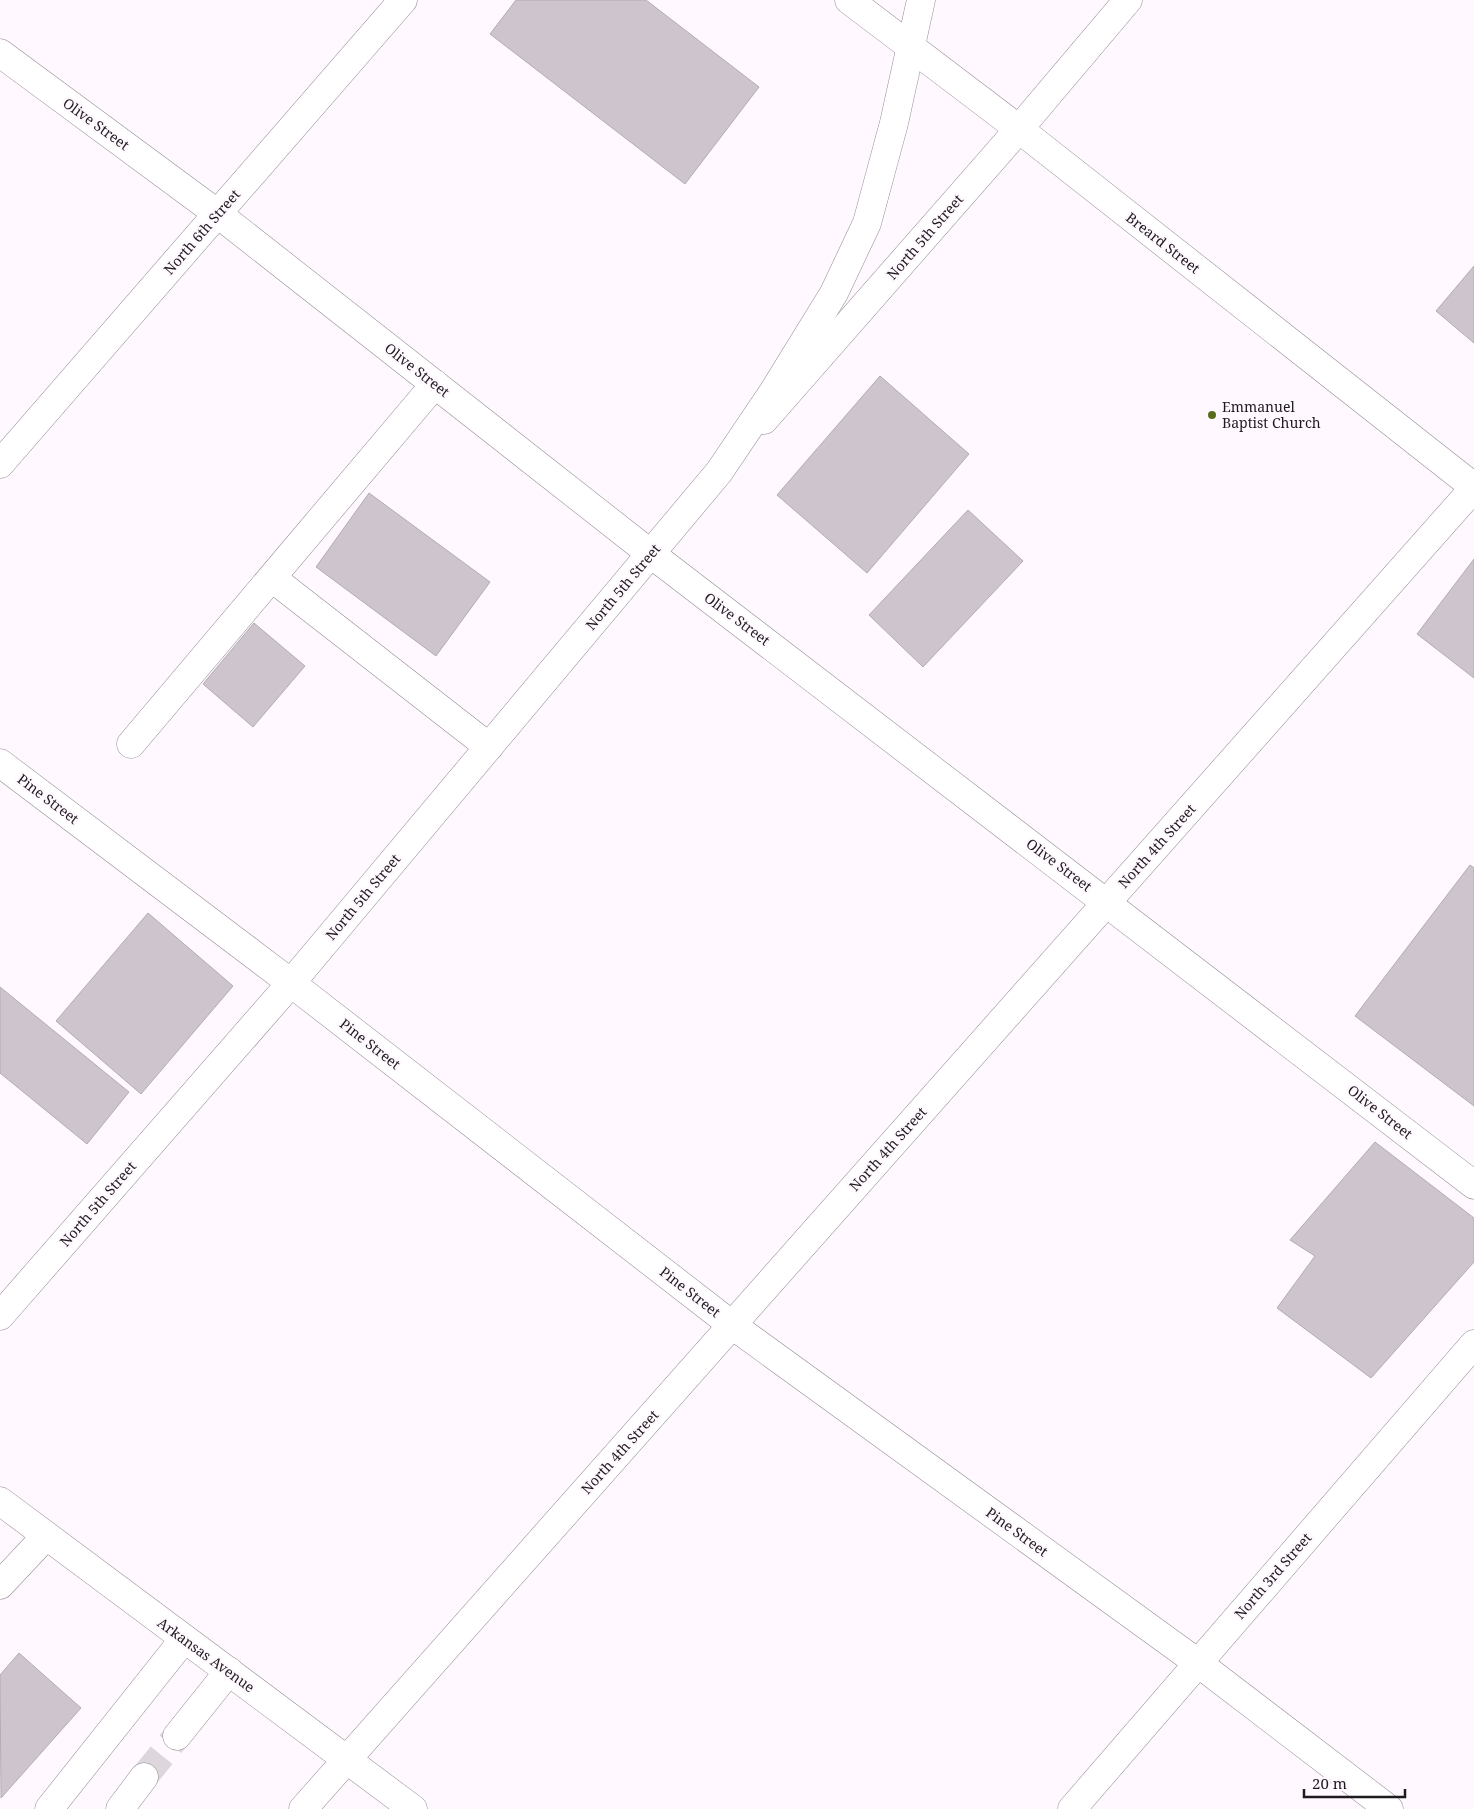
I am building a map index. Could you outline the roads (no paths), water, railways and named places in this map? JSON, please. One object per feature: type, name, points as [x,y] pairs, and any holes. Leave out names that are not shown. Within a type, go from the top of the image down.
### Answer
[{"type":"street","name":"North 6th Street","points":[[0,464],[403,0]]},
{"type":"street","name":"Breard Street","points":[[849,0],[1019,129],[1474,488]]},
{"type":"street","name":"North 5th Street","points":[[719,472],[773,392],[834,293],[867,223],[894,123],[921,0]]},
{"type":"street","name":"North 5th Street","points":[[0,1316],[291,983],[719,472],[1019,129],[1128,0]]},
{"type":"street","name":"Olive Street","points":[[0,53],[218,214],[651,554],[1474,1185]]},
{"type":"street","points":[[131,744],[435,384]]},
{"type":"street","name":"North 4th Street","points":[[303,1809],[1474,488]]},
{"type":"street","points":[[272,578],[489,747]]},
{"type":"street","name":"Pine Street","points":[[0,763],[291,983],[732,1325],[1198,1664],[1389,1809]]},
{"type":"street","name":"North 3rd Street","points":[[1072,1809],[1474,1344]]},
{"type":"street","name":"Arkansas Avenue","points":[[0,1500],[412,1809]]},
{"type":"street","points":[[0,1585],[46,1536]]},
{"type":"street","points":[[49,1809],[184,1639]]},
{"type":"street","points":[[177,1736],[229,1670]]},
{"type":"street","points":[[120,1809],[144,1777]]},
{"type":"tunnel","points":[[144,1777],[177,1736]]},
{"type":"place","name":"Emmanuel Baptist Church","points":[[1212,415]]}]
